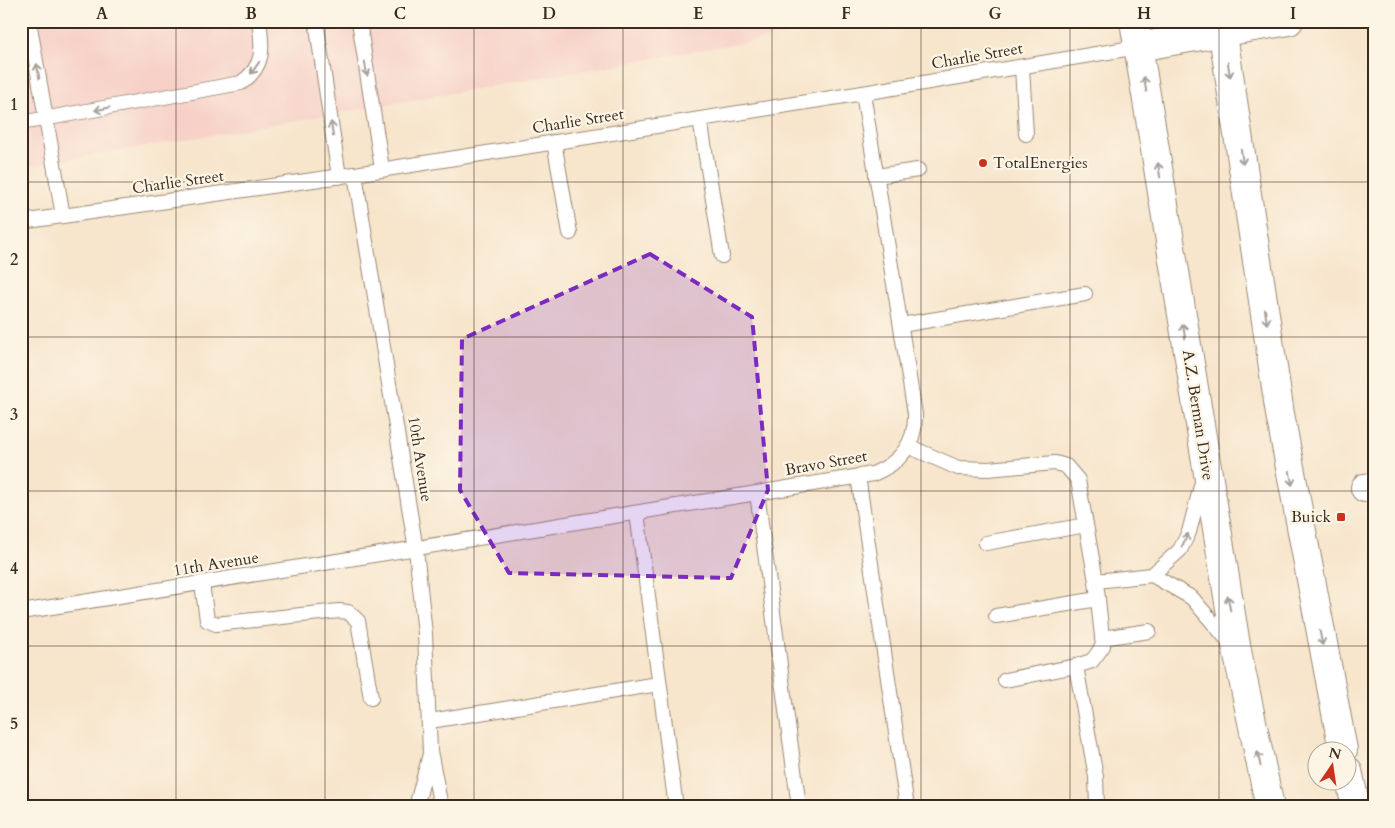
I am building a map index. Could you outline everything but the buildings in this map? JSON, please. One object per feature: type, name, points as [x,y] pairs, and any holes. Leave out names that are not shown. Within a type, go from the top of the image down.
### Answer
[{"type":"main road","points":[[1136,34],[1289,21]]},
{"type":"main road","points":[[1222,27],[1280,414],[1340,740]]},
{"type":"main road","name":"A.Z. Berman Drive","points":[[1136,34],[1237,651],[1270,807]]},
{"type":"main road","points":[[1352,790],[1356,807]]},
{"type":"lane","points":[[29,21],[63,216]]},
{"type":"lane","points":[[21,123],[241,83],[247,79],[261,59],[263,48],[259,21]]},
{"type":"lane","points":[[316,21],[339,177]]},
{"type":"lane","points":[[359,21],[382,169]]},
{"type":"lane","name":"Charlie Street","points":[[21,222],[339,177],[1022,67],[1136,34]]},
{"type":"lane","points":[[1022,67],[1026,134]]},
{"type":"lane","name":"Bravo Street","points":[[416,550],[858,476],[886,468],[898,459],[908,446],[914,431],[916,414],[864,93]]},
{"type":"lane","points":[[700,119],[722,256]]},
{"type":"lane","points":[[554,142],[570,233]]},
{"type":"lane","points":[[876,176],[918,170]]},
{"type":"lane","name":"10th Avenue","points":[[355,174],[416,550],[425,634],[430,751],[441,807]]},
{"type":"lane","points":[[901,325],[1085,294]]},
{"type":"lane","points":[[908,446],[958,468],[988,469],[1055,463],[1066,466],[1078,480],[1096,581],[1103,646],[1097,656],[1076,666],[1005,680]]},
{"type":"lane","points":[[1096,581],[1152,575],[1180,550],[1189,532],[1206,465]]},
{"type":"lane","points":[[858,476],[907,807]]},
{"type":"lane","points":[[757,493],[799,807]]},
{"type":"lane","points":[[637,513],[658,684],[675,800]]},
{"type":"lane","points":[[986,543],[1086,525]]},
{"type":"lane","name":"11th Avenue","points":[[21,612],[416,550]]},
{"type":"lane","points":[[1152,575],[1192,598],[1237,651]]},
{"type":"lane","points":[[202,584],[207,620],[216,624],[339,611],[354,615],[358,622],[371,698]]},
{"type":"lane","points":[[996,616],[1098,599]]},
{"type":"lane","points":[[1102,638],[1149,630]]},
{"type":"lane","points":[[1076,666],[1087,716],[1096,777],[1097,807]]},
{"type":"lane","points":[[430,721],[658,684]]},
{"type":"lane","name":"10th Avenue","points":[[416,807],[430,751]]},
{"type":"highlighted area","points":[[650,254],[752,317],[768,490],[731,578],[509,573],[460,490],[462,339]]},
{"type":"shaded area","points":[[21,21],[868,21],[21,168]]},
{"type":"place","name":"TotalEnergies","points":[[983,163]]},
{"type":"place","name":"Buick","points":[[1341,517]]}]
